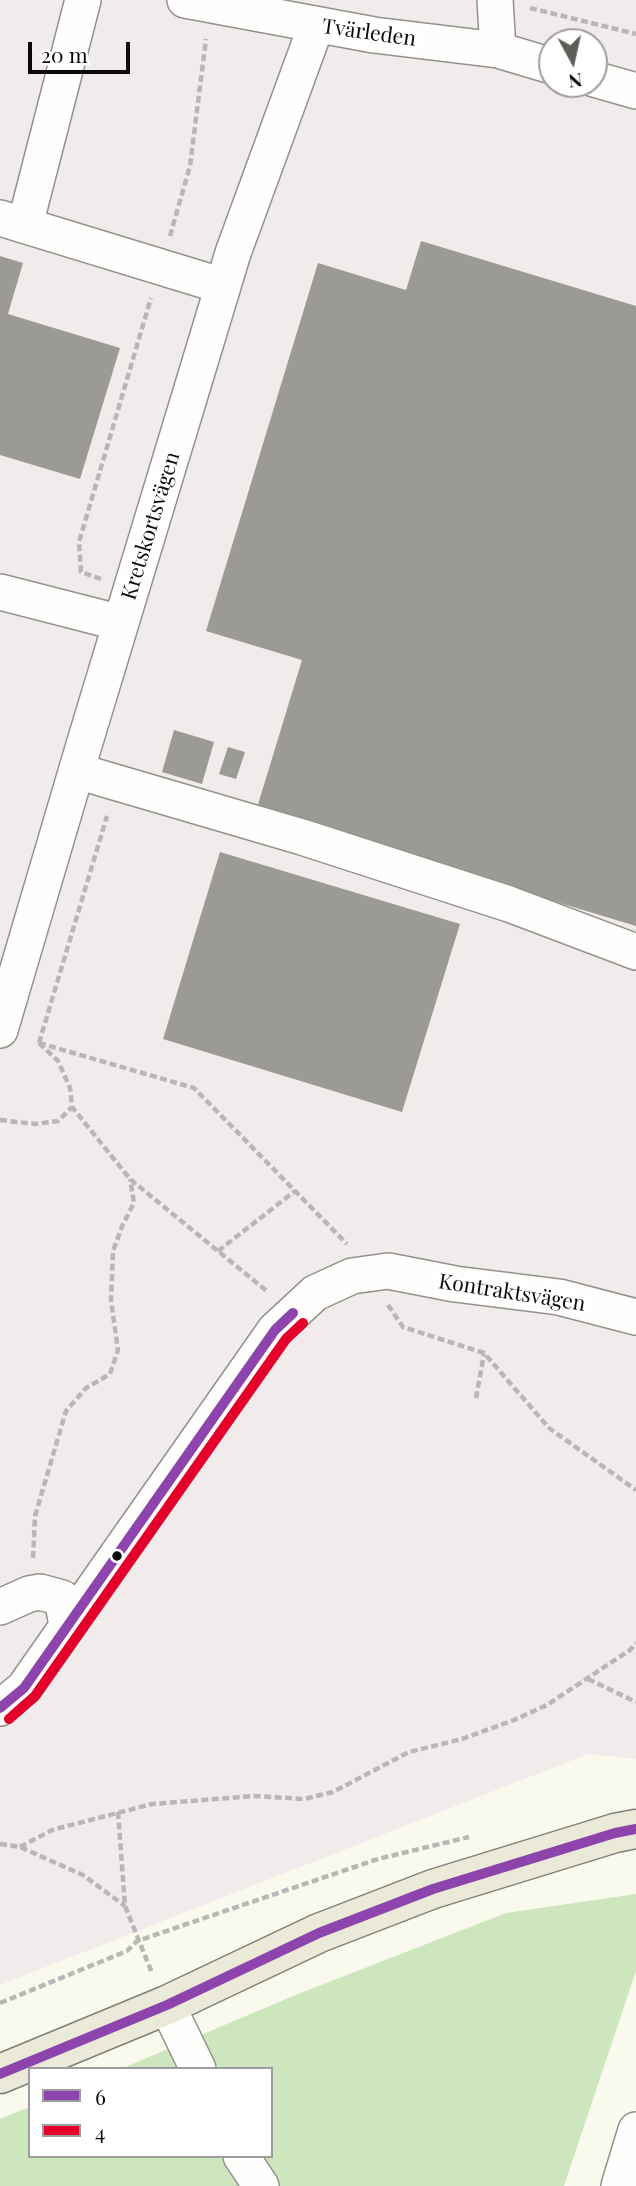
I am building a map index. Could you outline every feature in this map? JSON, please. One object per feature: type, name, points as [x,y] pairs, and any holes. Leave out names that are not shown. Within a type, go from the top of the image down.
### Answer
[{"type":"main road","points":[[0,2074],[167,2005],[319,1933],[421,1894],[615,1833],[636,1829]]},
{"type":"street","points":[[83,0],[13,221],[223,286]]},
{"type":"street","points":[[495,0],[498,50]]},
{"type":"street","name":"Tvärleden","points":[[198,3],[316,26],[498,50],[538,62]]},
{"type":"street","name":"Kretskortsvägen","points":[[0,1030],[237,240],[316,26]]},
{"type":"street","points":[[608,83],[636,91]]},
{"type":"street","points":[[0,592],[121,623]]},
{"type":"street","points":[[77,771],[302,837],[509,904],[636,952]]},
{"type":"street","points":[[0,1708],[24,1688],[275,1331],[315,1293],[352,1276],[382,1272]]},
{"type":"street","name":"Kontraktsvägen","points":[[382,1272],[559,1297],[636,1317]]},
{"type":"street","points":[[15,1601],[40,1592],[62,1598],[66,1626]]},
{"type":"street","points":[[167,2005],[197,2067]]},
{"type":"street","points":[[619,2186],[636,2130]]},
{"type":"street","points":[[243,2158],[261,2186]]},
{"type":"path","points":[[131,590],[81,572],[79,542],[190,166],[198,3]]},
{"type":"path","points":[[554,12],[636,34]]},
{"type":"path","points":[[38,1043],[117,782]]},
{"type":"path","points":[[38,1043],[58,1061],[70,1088],[72,1107],[130,1179],[293,1313]]},
{"type":"path","points":[[38,1043],[194,1088],[295,1191],[382,1272],[391,1311],[403,1327],[484,1353],[549,1428],[636,1490]]},
{"type":"path","points":[[0,1120],[35,1124],[58,1121],[72,1107]]},
{"type":"path","points":[[15,1601],[35,1516],[66,1411],[86,1388],[110,1374],[118,1350],[111,1300],[113,1251],[134,1203],[130,1179]]},
{"type":"path","points":[[218,1251],[295,1191]]},
{"type":"path","points":[[476,1398],[484,1353]]},
{"type":"path","points":[[20,1847],[52,1830],[118,1812],[165,1803],[254,1796],[304,1799],[333,1792],[409,1752],[462,1738],[547,1705],[636,1643]]},
{"type":"path","points":[[587,1678],[636,1702]]},
{"type":"path","points":[[118,1812],[125,1906],[167,2005]]},
{"type":"path","points":[[0,1844],[20,1847],[83,1875],[125,1906]]},
{"type":"path","points":[[0,2003],[127,1951],[138,1941],[393,1855]]},
{"type":"shaded area","points":[[0,0],[636,0],[636,1759],[588,1754],[0,1985]]},
{"type":"green space","points":[[636,1894],[636,1971],[564,2186],[0,2186],[0,2119],[28,2108],[28,2158],[273,2158],[273,2067],[126,2067],[293,1996],[506,1913]]},
{"type":"building","points":[[421,241],[636,306],[636,926],[256,811],[302,660],[206,631],[318,263],[406,290]]},
{"type":"building","points":[[0,256],[23,263],[8,314],[120,348],[80,479],[0,455]]},
{"type":"building","points":[[174,730],[214,742],[202,784],[162,772]]},
{"type":"building","points":[[228,747],[245,752],[236,779],[219,774]]},
{"type":"building","points":[[220,852],[460,924],[402,1112],[163,1039]]},
{"type":"transit line","name":"6","points":[[0,1708],[24,1688],[275,1330],[293,1313]]},
{"type":"transit line","name":"4","points":[[9,1719],[35,1696],[286,1339],[303,1323]]},
{"type":"transit line","name":"6","points":[[0,2074],[167,2005],[319,1933],[433,1889],[615,1833],[636,1829]]}]
